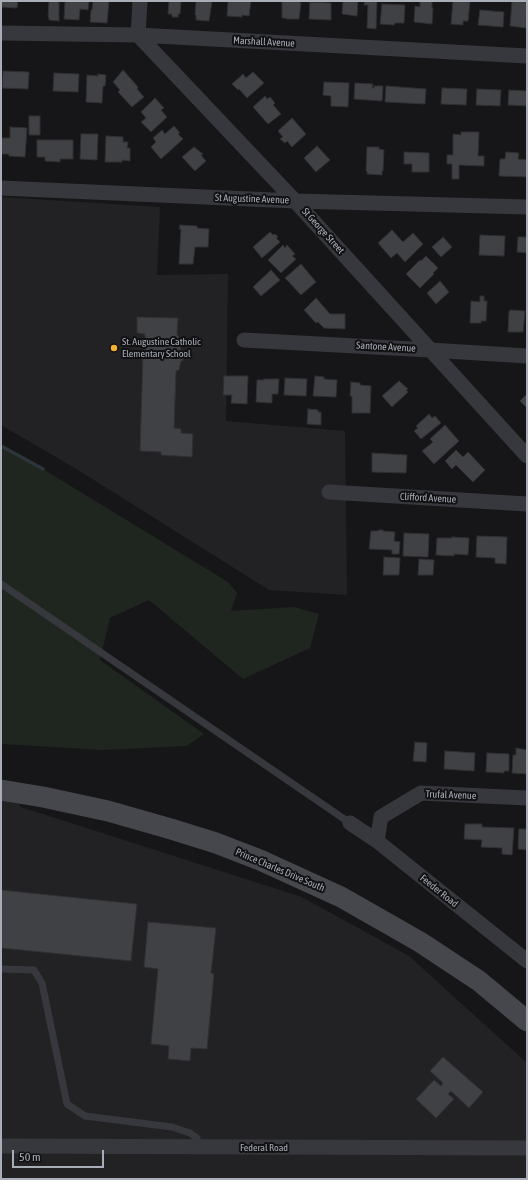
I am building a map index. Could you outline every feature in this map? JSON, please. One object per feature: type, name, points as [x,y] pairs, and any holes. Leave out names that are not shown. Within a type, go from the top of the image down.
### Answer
[{"type":"main road","name":"Prince Charles Drive South","points":[[1,790],[43,797],[108,811],[216,843],[260,860],[341,897],[420,942],[479,981],[527,1021]]},
{"type":"street","points":[[138,35],[140,1]]},
{"type":"street","name":"Marshall Avenue","points":[[1,33],[138,35],[527,56]]},
{"type":"street","name":"St George Street","points":[[138,35],[294,201],[527,456]]},
{"type":"street","name":"St Augustine Avenue","points":[[1,188],[294,201],[527,207]]},
{"type":"street","name":"Santone Avenue","points":[[244,340],[527,356]]},
{"type":"street","name":"Clifford Avenue","points":[[329,492],[527,504]]},
{"type":"street","name":"Trufal Avenue","points":[[377,841],[381,817],[422,793],[527,798]]},
{"type":"street","name":"Feeder Road","points":[[350,823],[377,841],[527,961]]},
{"type":"street","name":"Federal Road","points":[[1,1146],[197,1148],[527,1148]]},
{"type":"lane","points":[[1,584],[350,823]]},
{"type":"lane","points":[[1,969],[34,970],[42,983],[67,1104],[85,1116],[172,1127],[190,1133],[197,1138],[197,1148]]},
{"type":"shaded area","name":"St. Augustine Catholic Elementary School","points":[[1,197],[160,207],[157,275],[228,274],[226,421],[345,431],[347,595],[269,590],[78,470],[1,425]]},
{"type":"shaded area","points":[[1,446],[43,469],[228,582],[237,593],[231,611],[294,607],[319,614],[310,648],[243,679],[149,600],[110,618],[100,660],[204,734],[187,746],[103,750],[1,744]]},
{"type":"shaded area","points":[[1,778],[21,807],[302,897],[409,956],[527,1063],[527,1179],[1,1179]]},
{"type":"building","points":[[1,1],[18,1],[17,8],[1,7]]},
{"type":"building","points":[[49,1],[59,1],[59,21],[49,20]]},
{"type":"building","points":[[65,1],[89,1],[88,10],[80,9],[79,20],[64,19]]},
{"type":"building","points":[[93,1],[109,1],[107,23],[90,22]]},
{"type":"building","points":[[169,1],[181,1],[180,14],[178,14],[178,17],[172,17],[172,14],[168,14]]},
{"type":"building","points":[[196,1],[212,1],[209,21],[196,20]]},
{"type":"building","points":[[228,1],[251,1],[249,16],[227,16]]},
{"type":"building","points":[[282,1],[300,1],[299,19],[282,18]]},
{"type":"building","points":[[343,1],[358,1],[357,16],[342,14]]},
{"type":"building","points":[[365,1],[377,1],[376,29],[367,28],[368,5],[364,5]]},
{"type":"building","points":[[420,1],[432,1],[432,24],[414,22],[415,6],[420,7]]},
{"type":"building","points":[[453,1],[470,1],[468,21],[463,21],[463,25],[451,24]]},
{"type":"building","points":[[512,1],[527,2],[526,28],[510,26]]},
{"type":"building","points":[[310,2],[331,3],[331,20],[309,19]]},
{"type":"building","points":[[382,4],[405,5],[404,23],[395,23],[394,25],[380,24]]},
{"type":"building","points":[[480,10],[504,12],[503,27],[478,25]]},
{"type":"building","points":[[123,70],[138,87],[137,89],[144,97],[132,107],[118,92],[120,90],[113,82]]},
{"type":"building","points":[[3,71],[29,72],[28,89],[2,88]]},
{"type":"building","points":[[253,72],[264,83],[247,98],[232,84],[243,74],[246,78]]},
{"type":"building","points":[[54,73],[79,74],[78,92],[53,91]]},
{"type":"building","points":[[98,74],[106,75],[105,86],[103,86],[102,103],[86,102],[87,75],[98,76]]},
{"type":"building","points":[[324,82],[349,83],[348,107],[331,106],[331,96],[323,95]]},
{"type":"building","points":[[355,83],[373,84],[372,88],[374,88],[374,86],[383,86],[382,101],[354,99]]},
{"type":"building","points":[[386,86],[426,89],[425,104],[385,102]]},
{"type":"building","points":[[442,88],[467,89],[466,105],[441,104]]},
{"type":"building","points":[[477,89],[501,90],[500,106],[476,105]]},
{"type":"building","points":[[509,90],[527,91],[527,106],[508,105]]},
{"type":"building","points":[[265,96],[267,99],[270,97],[275,103],[273,105],[281,114],[268,124],[253,107]]},
{"type":"building","points":[[155,98],[164,108],[161,110],[167,117],[151,132],[141,122],[146,118],[141,112]]},
{"type":"building","points":[[29,116],[40,116],[40,135],[29,135]]},
{"type":"building","points":[[292,118],[306,134],[292,147],[287,141],[285,143],[280,139],[283,137],[278,131]]},
{"type":"building","points":[[174,126],[180,133],[178,134],[183,139],[161,159],[151,147],[156,142],[153,138],[162,130],[165,134]]},
{"type":"building","points":[[10,127],[27,128],[25,157],[1,154],[1,138],[10,138]]},
{"type":"building","points":[[461,132],[479,132],[478,156],[484,156],[484,166],[459,165],[459,179],[452,179],[452,164],[447,164],[447,155],[453,155],[453,134],[461,135]]},
{"type":"building","points":[[81,134],[98,134],[97,160],[80,159]]},
{"type":"building","points":[[106,136],[123,137],[123,142],[128,142],[127,148],[130,148],[130,161],[122,160],[122,162],[105,162]]},
{"type":"building","points":[[37,140],[73,140],[73,159],[60,159],[60,162],[45,161],[45,157],[37,157]]},
{"type":"building","points":[[317,146],[330,160],[316,172],[304,158]]},
{"type":"building","points":[[194,147],[203,154],[201,155],[206,161],[195,171],[182,157]]},
{"type":"building","points":[[367,147],[379,147],[379,149],[384,150],[382,175],[367,174]]},
{"type":"building","points":[[404,152],[429,153],[429,172],[412,172],[412,164],[404,164]]},
{"type":"building","points":[[506,152],[519,153],[518,159],[527,160],[527,177],[499,176],[500,159],[505,159]]},
{"type":"building","points":[[180,225],[197,226],[197,228],[209,229],[208,247],[195,247],[193,264],[179,264]]},
{"type":"building","points":[[392,230],[403,242],[413,233],[423,244],[405,262],[397,253],[391,258],[378,243]]},
{"type":"building","points":[[270,232],[278,237],[276,238],[280,242],[262,258],[253,247]]},
{"type":"building","points":[[480,235],[505,236],[504,256],[479,255]]},
{"type":"building","points":[[443,237],[452,247],[441,257],[432,247]]},
{"type":"building","points":[[518,237],[527,237],[527,253],[517,252]]},
{"type":"building","points":[[283,245],[285,248],[287,245],[295,254],[292,256],[296,259],[281,273],[268,260]]},
{"type":"building","points":[[426,256],[438,268],[420,288],[406,274]]},
{"type":"building","points":[[301,264],[316,282],[301,295],[285,278]]},
{"type":"building","points":[[271,270],[280,280],[261,296],[253,287]]},
{"type":"building","points":[[440,281],[449,292],[436,304],[427,293]]},
{"type":"building","points":[[480,296],[484,296],[484,301],[487,301],[486,321],[481,321],[481,323],[470,323],[471,301],[480,302]]},
{"type":"building","points":[[316,298],[330,314],[345,314],[345,329],[324,328],[318,322],[316,323],[304,310]]},
{"type":"building","points":[[509,311],[525,311],[523,332],[508,332]]},
{"type":"building","points":[[137,317],[178,318],[177,334],[180,340],[181,350],[183,350],[183,361],[181,361],[179,370],[176,371],[174,428],[181,429],[181,433],[193,434],[192,457],[161,455],[161,452],[140,451],[145,334],[137,333]]},
{"type":"building","points":[[224,376],[248,376],[247,404],[231,403],[232,395],[223,395]]},
{"type":"building","points":[[315,376],[324,377],[324,379],[337,380],[336,397],[313,396]]},
{"type":"building","points":[[285,378],[307,379],[306,396],[284,395]]},
{"type":"building","points":[[279,379],[278,394],[272,394],[272,403],[256,402],[257,380]]},
{"type":"building","points":[[399,381],[408,389],[406,390],[408,392],[392,407],[382,396]]},
{"type":"building","points":[[351,382],[371,386],[370,413],[352,413],[352,396],[350,396]]},
{"type":"building","points":[[527,394],[527,408],[520,401]]},
{"type":"building","points":[[308,409],[318,410],[318,412],[321,412],[321,425],[307,424]]},
{"type":"building","points":[[429,414],[432,418],[435,416],[441,423],[421,439],[414,431],[418,428],[416,426]]},
{"type":"building","points":[[445,425],[459,441],[434,464],[422,451],[433,442],[430,439]]},
{"type":"building","points":[[456,450],[463,457],[468,452],[485,470],[473,482],[456,465],[452,469],[445,461]]},
{"type":"building","points":[[372,453],[407,455],[406,473],[372,472]]},
{"type":"building","points":[[379,530],[395,532],[394,541],[400,542],[399,554],[392,554],[392,550],[369,549],[371,531]]},
{"type":"building","points":[[404,533],[429,534],[428,557],[403,556]]},
{"type":"building","points":[[477,536],[507,537],[506,564],[495,563],[495,558],[476,557]]},
{"type":"building","points":[[437,538],[469,538],[468,555],[436,555]]},
{"type":"building","points":[[384,557],[400,558],[399,575],[383,575]]},
{"type":"building","points":[[419,559],[434,560],[433,575],[418,575]]},
{"type":"building","points":[[415,742],[427,743],[426,762],[413,761]]},
{"type":"building","points":[[516,748],[527,750],[527,774],[512,773],[513,755],[516,755]]},
{"type":"building","points":[[445,751],[475,753],[474,771],[444,769]]},
{"type":"building","points":[[487,753],[509,754],[509,771],[504,771],[504,773],[486,772]]},
{"type":"building","points":[[465,824],[482,824],[482,827],[514,828],[512,855],[502,854],[502,848],[481,847],[482,840],[464,839]]},
{"type":"building","points":[[519,829],[527,829],[527,850],[518,849]]},
{"type":"building","points":[[1,890],[137,904],[131,961],[1,948]]},
{"type":"building","points":[[148,922],[216,928],[211,973],[214,974],[207,1049],[191,1048],[190,1061],[168,1059],[169,1046],[151,1044],[158,969],[144,967]]},
{"type":"building","points":[[443,1057],[483,1092],[469,1108],[451,1091],[448,1094],[454,1099],[436,1118],[416,1099],[434,1080],[441,1086],[443,1083],[430,1071]]},
{"type":"waterway","points":[[1,446],[43,469]]},
{"type":"place","name":"St. Augustine Catholic Elementary School","points":[[114,348]]}]
